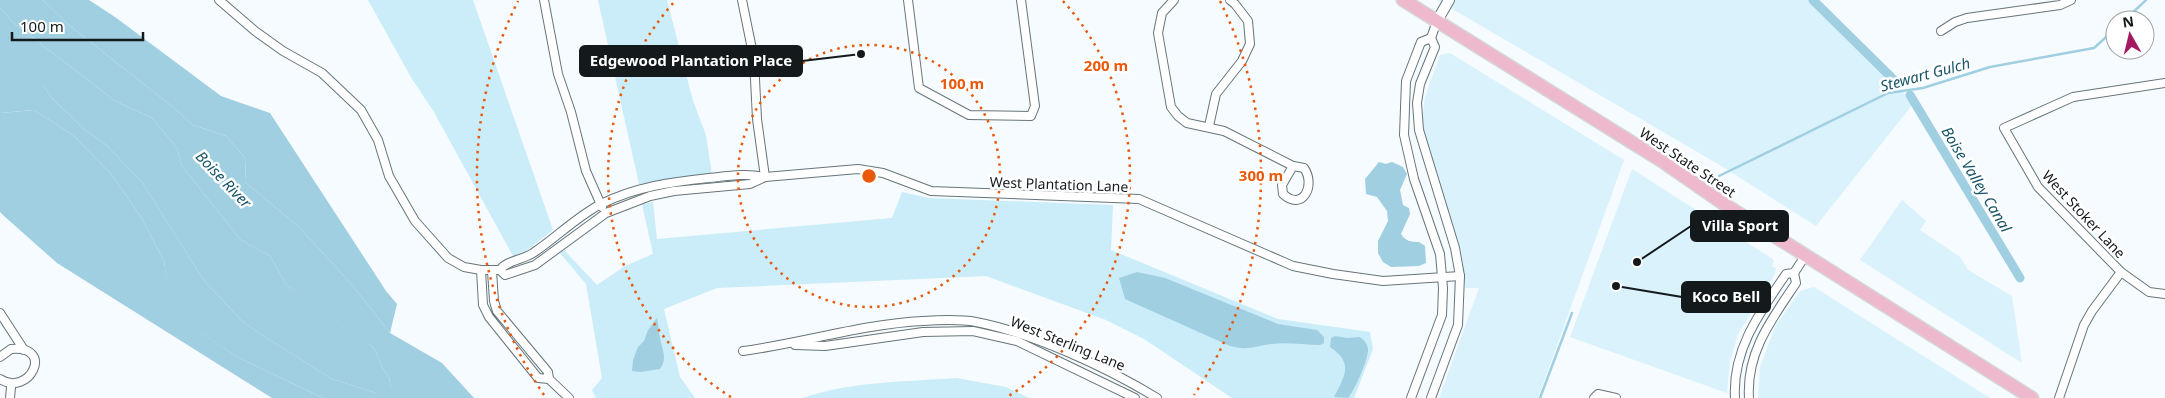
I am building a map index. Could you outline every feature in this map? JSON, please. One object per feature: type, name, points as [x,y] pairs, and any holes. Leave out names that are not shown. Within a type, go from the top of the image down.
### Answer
[{"type":"main road","name":"West State Street","points":[[1403,0],[1656,158],[1727,206],[2032,398]]},
{"type":"street","name":"West Plantation Lane","points":[[219,0],[255,31],[283,51],[322,73],[361,110],[378,140],[389,176],[415,221],[448,258],[464,267],[496,270],[505,275],[535,265],[606,213],[650,196],[674,191],[750,184],[765,178],[858,169],[883,173],[931,191],[1138,199],[1293,266],[1334,274],[1383,281],[1460,276]]},
{"type":"street","points":[[544,0],[558,74],[571,112],[586,171],[600,204],[606,213]]},
{"type":"street","points":[[742,0],[754,65],[757,119],[765,178]]},
{"type":"street","points":[[908,0],[919,88],[969,115],[1031,116],[1035,106],[1021,0]]},
{"type":"street","points":[[1174,0],[1162,13],[1158,33],[1171,107],[1178,116],[1187,122],[1224,130],[1293,166],[1304,168],[1310,176],[1310,182],[1304,197],[1297,201],[1290,200],[1283,194],[1282,185],[1293,166]]},
{"type":"street","points":[[1209,126],[1216,94],[1242,61],[1250,44],[1248,21],[1230,0]]},
{"type":"street","points":[[1431,398],[1458,325],[1460,276],[1455,248],[1419,130],[1417,103],[1420,84],[1435,47],[1431,38],[1437,21],[1449,0]]},
{"type":"street","points":[[1941,31],[1966,18],[2060,5],[2072,0]]},
{"type":"street","points":[[1411,398],[1442,315],[1440,254],[1414,179],[1404,135],[1406,81],[1421,42],[1431,38]]},
{"type":"street","name":"West Stoker Lane","points":[[2165,83],[2073,97],[2004,128],[2038,187],[2121,272],[2149,292],[2165,294]]},
{"type":"street","name":"West Plantation Lane","points":[[496,270],[504,265],[532,255],[600,204],[648,186],[749,174],[765,178]]},
{"type":"street","points":[[1749,398],[1751,368],[1758,342],[1796,283],[1794,273],[1806,256]]},
{"type":"street","points":[[481,270],[483,304],[489,317],[538,378],[548,379],[569,398]]},
{"type":"street","points":[[496,270],[494,301],[497,311],[548,372],[548,379]]},
{"type":"street","points":[[2059,398],[2084,325],[2121,272]]},
{"type":"street","points":[[1735,398],[1736,373],[1745,340],[1786,274],[1794,273]]},
{"type":"street","points":[[0,313],[24,350],[33,359],[36,371],[29,383],[24,386],[11,387],[0,379]]},
{"type":"street","name":"West Sterling Lane","points":[[743,351],[788,345],[823,335],[922,321],[974,322],[1019,334],[1074,356],[1134,384],[1157,398]]},
{"type":"street","name":"West Sterling Lane","points":[[788,345],[825,346],[923,332],[973,330],[1017,341],[1136,398]]},
{"type":"street","points":[[0,358],[11,349],[24,350]]},
{"type":"street","points":[[10,398],[11,387]]},
{"type":"street","points":[[1596,396],[1616,398]]},
{"type":"shaded area","points":[[43,0],[89,0],[115,17],[221,96],[270,113],[386,291],[397,304],[390,333],[353,286],[299,227],[245,182],[246,159],[226,136],[193,125],[69,25]]},
{"type":"shaded area","points":[[368,0],[473,0],[553,230],[527,250],[513,256],[434,112],[412,79]]},
{"type":"shaded area","points":[[598,0],[667,0],[693,101],[706,135],[712,175],[639,184]]},
{"type":"shaded area","points":[[1437,0],[1810,0],[1913,104],[1816,226],[1723,167]]},
{"type":"shaded area","points":[[0,8],[15,24],[115,101],[152,118],[177,148],[182,166],[241,240],[270,256],[287,286],[318,300],[356,342],[363,338],[376,351],[382,368],[389,377],[391,390],[386,396],[332,379],[257,332],[240,319],[203,279],[142,182],[105,144],[85,130],[51,97],[43,85],[0,87]]},
{"type":"shaded area","points":[[1450,53],[1624,160],[1538,398],[1439,398],[1479,288],[1465,288],[1461,250],[1433,164],[1422,123],[1425,97],[1440,55]]},
{"type":"shaded area","points":[[34,110],[74,136],[111,174],[141,217],[164,261],[172,313],[237,357],[323,398],[272,398],[57,263],[4,216],[0,212],[0,113]]},
{"type":"shaded area","points":[[1632,169],[1774,260],[1772,266],[1776,268],[1775,274],[1738,334],[1730,362],[1727,393],[1570,337]]},
{"type":"shaded area","points":[[902,192],[929,198],[1113,205],[1111,250],[1278,319],[1370,332],[1373,349],[1354,398],[1232,398],[1144,339],[1106,320],[986,276],[717,288],[664,309],[680,377],[695,398],[596,398],[592,390],[602,378],[586,284],[560,253],[564,250],[597,285],[625,266],[653,254],[642,204],[653,202],[657,239],[892,218]]},
{"type":"shaded area","points":[[1902,200],[1926,221],[1920,230],[1960,257],[1968,270],[2012,296],[2022,363],[1860,260]]},
{"type":"shaded area","points":[[1814,287],[1990,398],[1758,398],[1760,367],[1776,325],[1800,291]]},
{"type":"shaded area","points":[[956,378],[1006,387],[1029,398],[803,398],[821,392],[859,385]]},
{"type":"water","points":[[0,0],[43,0],[69,25],[193,125],[226,136],[246,159],[245,182],[299,227],[353,286],[390,333],[442,363],[474,398],[323,398],[237,357],[171,313],[164,261],[141,217],[111,174],[74,136],[34,110],[0,113],[0,87],[21,83],[43,85],[51,97],[85,130],[105,144],[142,182],[203,279],[240,319],[257,332],[332,379],[386,396],[391,390],[389,377],[382,368],[376,351],[363,338],[356,342],[318,301],[287,286],[270,256],[241,240],[182,166],[177,148],[152,118],[115,101],[15,24],[0,8]]},
{"type":"water","points":[[1379,162],[1386,164],[1392,162],[1403,167],[1407,174],[1400,190],[1403,205],[1409,208],[1410,214],[1401,234],[1406,240],[1419,242],[1425,246],[1426,263],[1419,266],[1391,267],[1383,262],[1378,253],[1378,241],[1388,221],[1387,211],[1377,197],[1366,194],[1365,179]]},
{"type":"water","points":[[1137,272],[1165,278],[1278,324],[1317,330],[1324,337],[1324,343],[1320,345],[1278,343],[1247,348],[1230,346],[1125,299],[1119,278]]},
{"type":"water","points":[[657,318],[664,361],[660,369],[641,372],[632,371],[633,360],[638,347],[644,341],[648,330]]},
{"type":"water","points":[[1335,336],[1347,338],[1360,337],[1366,342],[1368,348],[1364,367],[1348,398],[1334,397],[1345,370],[1345,364],[1342,359],[1330,347],[1331,338]]},
{"type":"waterway","name":"Boise Valley Canal","points":[[1813,0],[1894,80]]},
{"type":"waterway","name":"Stewart Gulch","points":[[2136,10],[2146,0]]},
{"type":"waterway","name":"Stewart Gulch","points":[[1719,176],[1888,93],[1923,88],[1990,67],[2094,48],[2105,38]]},
{"type":"waterway","name":"Boise Valley Canal","points":[[1910,95],[2020,278]]},
{"type":"waterway","name":"Stewart Gulch","points":[[1540,398],[1572,313]]},
{"type":"waterway","name":"Boise River","points":[[349,322],[387,398]]},
{"type":"place","name":"Edgewood Plantation Place","points":[[861,54]]},
{"type":"place","name":"Villa Sport","points":[[1637,262]]},
{"type":"place","name":"Koco Bell","points":[[1616,286]]}]
